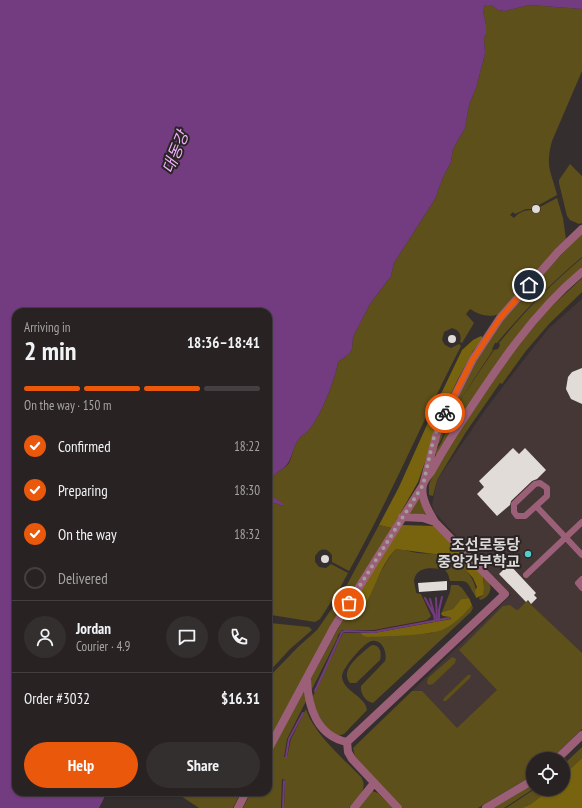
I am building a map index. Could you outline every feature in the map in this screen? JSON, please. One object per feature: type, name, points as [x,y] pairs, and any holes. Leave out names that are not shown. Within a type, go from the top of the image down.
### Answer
[{"type":"street","points":[[347,742],[505,594],[436,522],[428,510],[423,485],[434,437],[473,359],[500,318],[558,252],[582,230]]},
{"type":"street","points":[[272,742],[334,627],[477,399],[527,328],[544,308],[582,272]]},
{"type":"street","points":[[540,483],[547,488],[548,493],[536,506],[523,517],[517,516],[513,509],[514,504],[535,484],[540,483]]},
{"type":"street","points":[[536,506],[582,555]]},
{"type":"street","points":[[402,517],[423,518],[436,522]]},
{"type":"street","points":[[526,575],[582,522]]},
{"type":"street","points":[[582,579],[578,583],[582,588]]},
{"type":"street","points":[[306,678],[308,700],[318,722],[330,737],[398,808]]},
{"type":"street","points":[[564,752],[582,735]]},
{"type":"street","points":[[330,737],[347,742]]},
{"type":"street","points":[[347,742],[348,752],[352,759]]},
{"type":"street","points":[[354,808],[374,783]]},
{"type":"street","points":[[486,808],[526,784]]},
{"type":"street","points":[[238,808],[244,796]]},
{"type":"shaded area","points":[[485,5],[491,5],[498,10],[505,11],[529,5],[582,9],[582,71],[552,141],[549,157],[550,169],[557,195],[539,205],[534,204],[531,209],[526,209],[515,214],[513,212],[510,215],[514,218],[521,212],[528,210],[531,210],[533,213],[538,213],[541,210],[540,207],[557,198],[563,218],[566,239],[499,314],[492,316],[484,315],[470,309],[466,314],[474,323],[462,343],[460,342],[460,335],[456,330],[452,328],[444,332],[442,340],[445,345],[451,348],[459,344],[461,346],[349,571],[332,562],[332,555],[326,550],[319,551],[315,556],[315,562],[319,567],[326,568],[331,564],[348,573],[320,619],[315,622],[272,615],[272,504],[275,503],[283,506],[283,504],[272,493],[272,478],[289,463],[295,445],[317,418],[330,389],[338,362],[349,354],[352,349],[353,337],[370,304],[391,276],[394,263],[435,199],[443,177],[451,162],[453,149],[465,128],[469,105],[476,88],[485,54],[484,38],[486,34],[486,24],[483,12]]},
{"type":"shaded area","points":[[570,164],[582,176],[582,223],[579,224],[570,220],[567,216],[559,183],[559,180]]},
{"type":"shaded area","points":[[582,234],[582,257],[548,287],[497,343],[495,343],[492,349],[493,350],[453,411],[436,448],[438,438],[475,360],[501,320]]},
{"type":"shaded area","points":[[582,258],[582,271],[546,304],[437,455],[434,453],[441,443],[454,412],[463,396],[494,350],[498,349],[500,345],[499,343],[538,299]]},
{"type":"shaded area","points":[[582,278],[582,292],[549,324],[525,352],[502,384],[500,383],[466,432],[437,480],[433,496],[429,495],[429,485],[444,454],[518,345],[548,310]]},
{"type":"shaded area","name":"조선로동당 중앙간부학교","points":[[582,299],[582,673],[456,735],[413,690],[511,595],[435,513],[432,505],[437,480],[488,406],[549,328]]},
{"type":"shaded area","points":[[481,336],[483,338],[473,351],[443,410],[418,482],[392,528],[379,525],[399,487],[462,350],[473,340]]},
{"type":"shaded area","points":[[419,495],[427,515],[409,513]]},
{"type":"shaded area","points":[[379,525],[392,528],[272,738],[272,674],[317,630],[342,594]]},
{"type":"shaded area","points":[[402,525],[434,526],[483,574],[483,595],[476,598],[475,591],[477,587],[473,578],[454,560],[442,555],[396,549],[385,564],[368,599],[358,615],[347,612]]},
{"type":"shaded area","points":[[396,549],[402,549],[450,558],[471,576],[477,596],[476,597],[467,583],[461,581],[450,581],[445,570],[432,568],[422,570],[416,575],[414,582],[416,593],[421,594],[431,616],[427,620],[374,630],[342,630],[338,635],[287,739],[284,757],[287,757],[291,739],[306,709],[315,728],[361,777],[364,786],[363,790],[349,808],[284,808],[285,780],[282,779],[281,808],[243,808],[249,796],[272,796],[272,750],[347,612],[364,608],[378,577]]},
{"type":"shaded area","points":[[483,574],[490,584],[490,592],[480,600],[479,598],[483,595]]},
{"type":"shaded area","points":[[451,585],[458,585],[469,598],[461,599],[453,609],[442,612],[450,592]]},
{"type":"shaded area","points":[[469,598],[472,605],[466,612],[452,624],[438,631],[396,636],[368,637],[363,636],[360,633],[374,633],[451,619],[450,617],[443,616],[441,614],[442,612],[453,609],[461,599]]},
{"type":"shaded area","points":[[527,601],[582,653],[582,729],[558,752],[526,752],[526,779],[478,808],[403,808],[355,757],[353,748],[412,691],[422,691],[457,728],[497,690],[459,650],[503,606],[510,605],[518,610]]},
{"type":"shaded area","points":[[472,605],[473,608],[471,612],[373,703],[364,697],[361,692],[361,686],[385,661],[386,657],[383,646],[377,641],[366,644],[349,662],[342,676],[346,686],[363,701],[367,710],[344,734],[338,735],[333,733],[323,723],[319,717],[312,698],[343,633],[360,633],[363,636],[432,633],[463,614]]},
{"type":"shaded area","points":[[272,623],[309,627],[312,630],[290,649],[272,669]]},
{"type":"shaded area","points":[[372,645],[379,648],[381,654],[380,660],[356,683],[350,683],[347,678],[349,668],[356,658]]},
{"type":"shaded area","points":[[452,657],[456,659],[455,663],[433,684],[429,685],[427,683],[428,678]]},
{"type":"shaded area","points":[[468,675],[471,675],[470,678],[446,701],[443,701],[444,698]]},
{"type":"shaded area","points":[[582,747],[582,758],[570,769],[570,758]]},
{"type":"shaded area","points":[[582,758],[582,808],[522,808],[531,804],[541,796],[570,796],[570,769]]},
{"type":"shaded area","points":[[526,786],[526,794],[504,808],[491,808]]},
{"type":"shaded area","points":[[372,791],[378,793],[393,808],[357,808]]},
{"type":"shaded area","points":[[526,795],[541,796],[531,804],[522,808],[506,808]]},
{"type":"shaded area","points":[[181,796],[239,796],[233,808],[199,808]]},
{"type":"water","name":"대동강","points":[[0,0],[582,0],[582,9],[529,5],[505,11],[498,10],[491,5],[485,5],[483,12],[486,24],[486,34],[484,38],[485,54],[476,88],[469,105],[465,128],[453,149],[451,162],[443,177],[435,199],[394,263],[391,276],[370,304],[353,337],[352,349],[349,354],[338,362],[330,389],[317,418],[295,445],[288,463],[272,478],[272,308],[12,308],[12,796],[105,796],[99,808],[0,808]]},
{"type":"water","points":[[272,494],[275,498],[284,504],[283,506],[275,503],[272,504]]},
{"type":"building","points":[[534,205],[538,205],[540,209],[538,213],[534,213],[532,211],[532,207]]},
{"type":"building","points":[[450,335],[454,335],[456,339],[454,343],[450,343],[448,341],[448,337]]},
{"type":"building","points":[[582,368],[582,404],[571,399],[566,389],[568,377],[572,372]]},
{"type":"building","points":[[513,448],[519,454],[525,448],[546,470],[537,479],[532,481],[511,501],[510,505],[497,516],[477,494],[484,487],[479,481]]},
{"type":"building","points":[[323,555],[327,555],[329,559],[327,563],[323,563],[321,561],[321,557]]},
{"type":"building","points":[[509,564],[536,593],[534,595],[537,598],[531,604],[528,600],[526,602],[499,574]]},
{"type":"building","points":[[447,581],[447,590],[419,592],[418,583]]},
{"type":"waterway","points":[[439,620],[439,610],[442,597]]},
{"type":"waterway","points":[[425,598],[434,615],[435,621]]},
{"type":"waterway","points":[[436,598],[437,621]]},
{"type":"waterway","points":[[430,599],[435,617]]},
{"type":"waterway","points":[[315,691],[342,632],[374,632],[449,618]]},
{"type":"waterway","points":[[286,757],[289,739],[303,713]]},
{"type":"waterway","points":[[283,808],[284,781]]},
{"type":"way so far","points":[[349,603],[423,485],[434,437],[445,413]]},
{"type":"place","name":"조선로동당 중앙간부학교","points":[[528,554]]},
{"type":"route","points":[[445,413],[473,359],[500,318],[529,285]]}]
